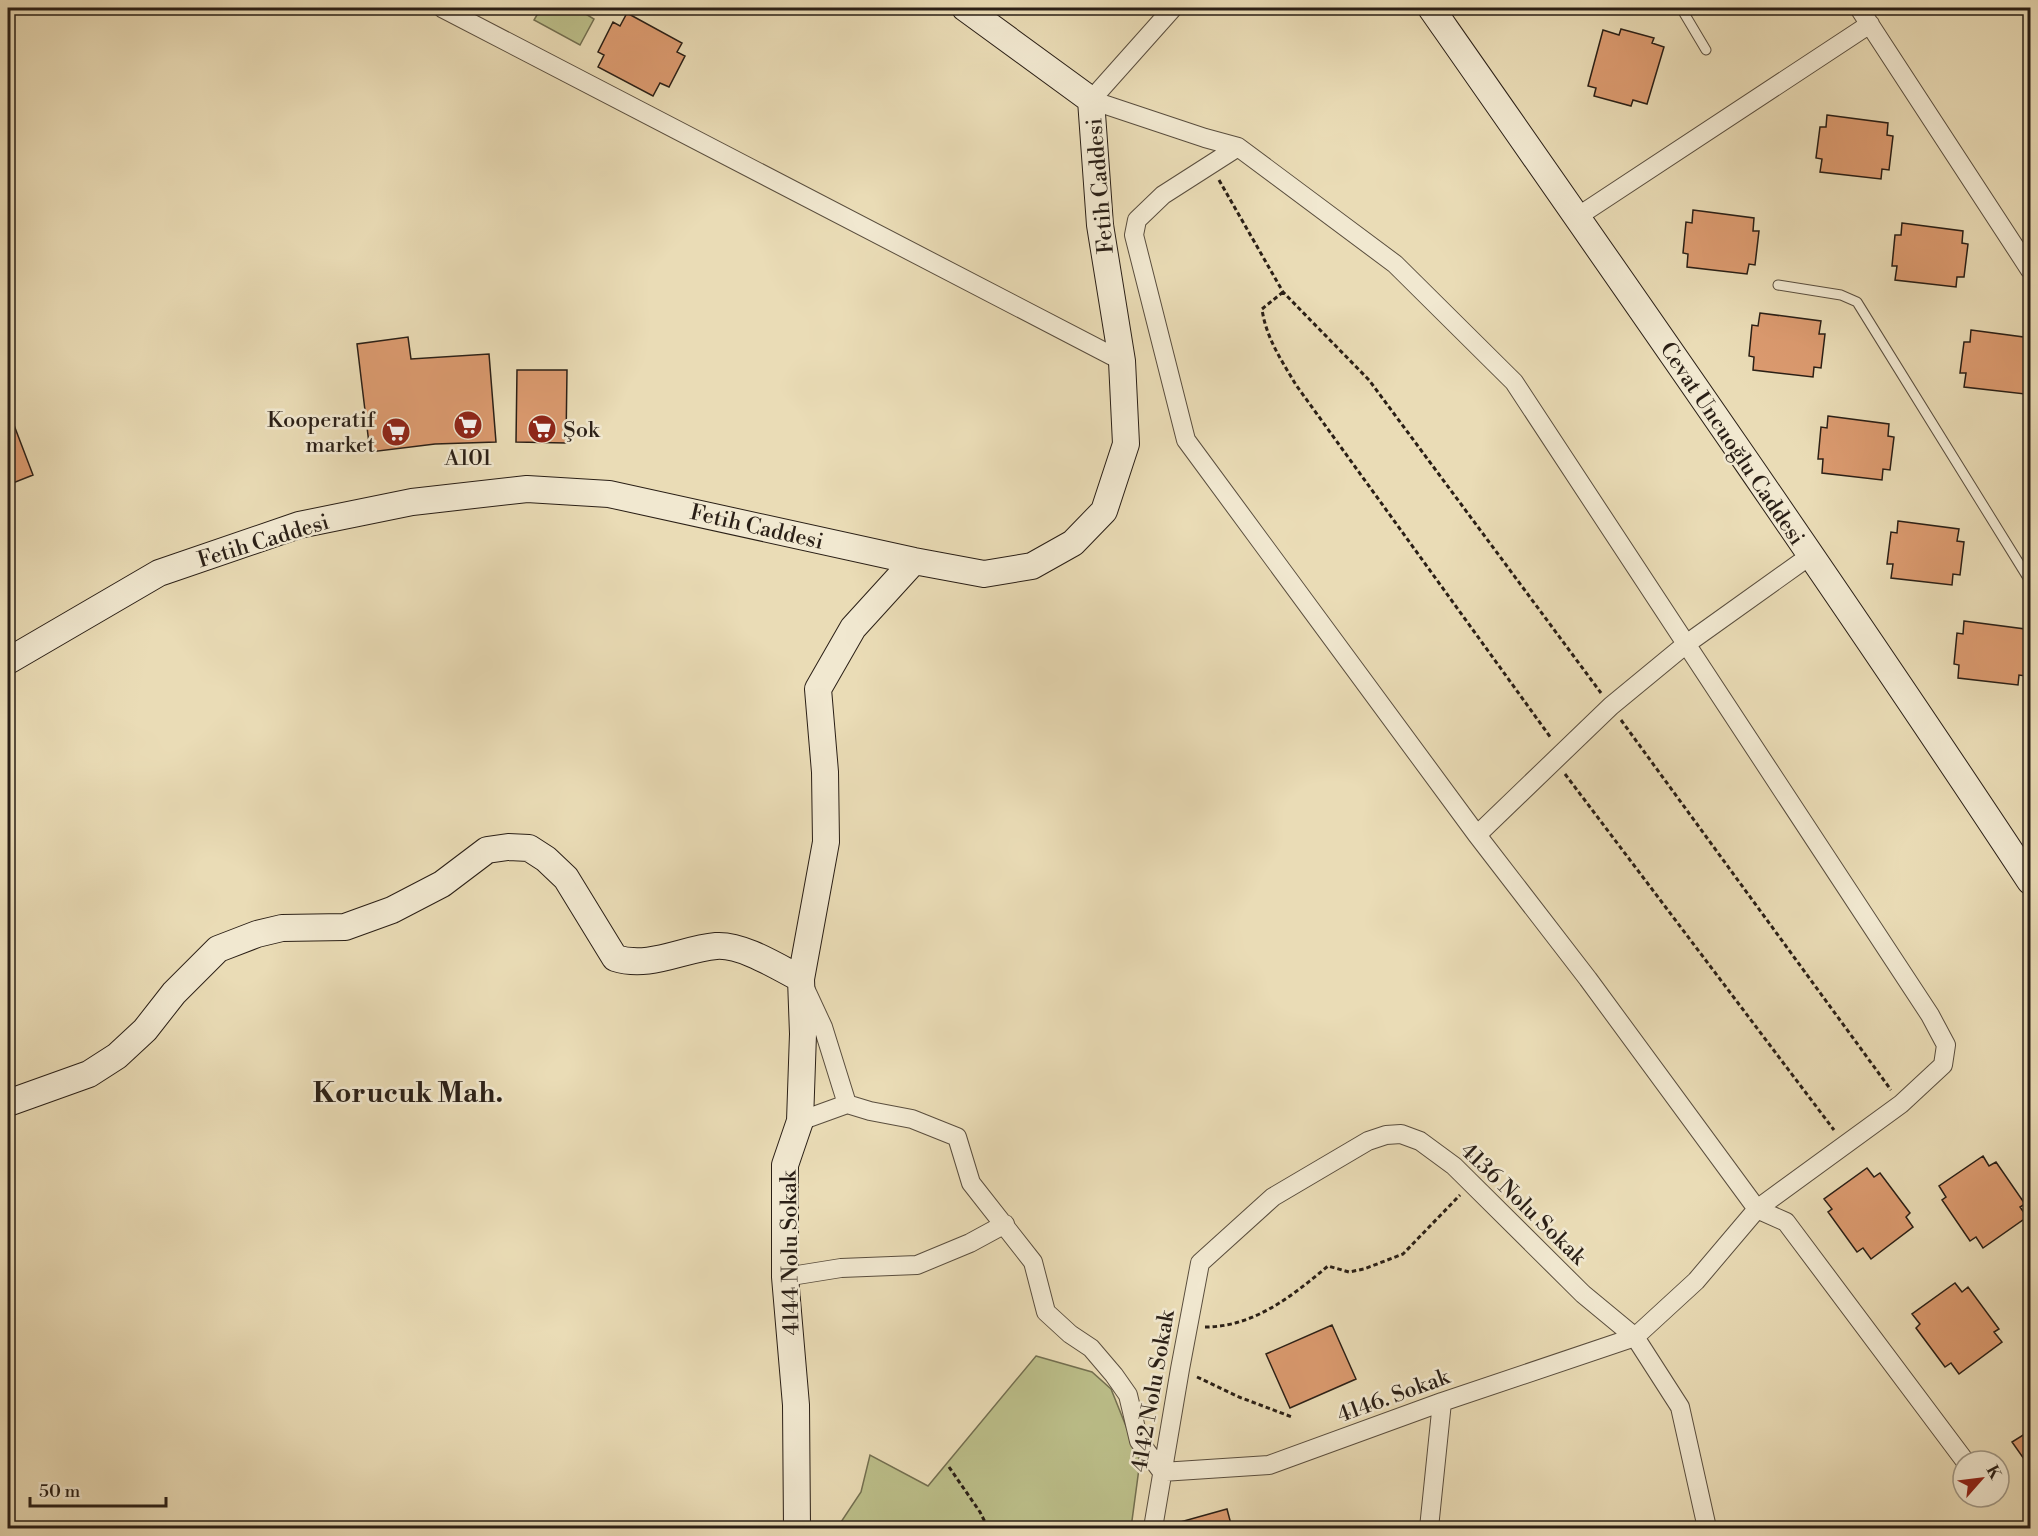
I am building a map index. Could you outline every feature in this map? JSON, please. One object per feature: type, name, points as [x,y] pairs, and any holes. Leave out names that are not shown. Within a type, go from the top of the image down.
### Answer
[{"type":"street","points":[[441,8],[1122,361]]},
{"type":"street","points":[[965,8],[1091,100],[1238,147],[1395,264],[1514,382],[1930,1015],[1946,1045],[1943,1065],[1901,1104],[1758,1209],[1696,1281],[1635,1337]]},
{"type":"street","points":[[1091,100],[1173,8]]},
{"type":"street","name":"Cevat Uncuoğlu Caddesi","points":[[1431,8],[1811,555],[2031,881]]},
{"type":"street","points":[[1859,8],[2031,270]]},
{"type":"street","points":[[1577,217],[1870,24]]},
{"type":"street","name":"Fetih Caddesi","points":[[8,661],[159,573],[299,525],[412,502],[527,489],[609,494],[914,561],[984,574],[1032,566],[1073,543],[1104,511],[1126,444],[1122,361],[1100,225],[1091,100]]},
{"type":"street","points":[[1238,147],[1163,195],[1137,220],[1134,235],[1186,440],[1477,835],[1588,979],[1758,1209],[1786,1222],[1956,1449]]},
{"type":"street","points":[[1477,835],[1611,706],[1685,645],[1811,555]]},
{"type":"street","name":"4144 Nolu Sokak","points":[[797,1528],[796,1404],[785,1277],[785,1165],[800,1121],[803,1034],[801,979],[826,842],[825,772],[818,689],[853,627],[914,561]]},
{"type":"street","points":[[8,1103],[89,1074],[117,1056],[145,1030],[174,993],[218,949],[282,928],[345,927],[392,910],[442,884],[487,850],[508,847],[529,848],[546,859],[566,878],[615,958],[628,962],[662,959],[717,946],[753,953],[801,979],[823,1027],[847,1104]]},
{"type":"street","points":[[800,1121],[847,1104],[912,1119],[957,1137],[971,1183],[1034,1262],[1046,1312],[1070,1334],[1091,1348],[1114,1375],[1128,1395],[1139,1441],[1162,1472]]},
{"type":"street","name":"4136 Nolu Sokak","points":[[1200,1263],[1273,1197],[1330,1162],[1368,1141],[1386,1135],[1401,1134],[1420,1141],[1454,1166],[1583,1294],[1635,1337],[1680,1407],[1707,1528]]},
{"type":"street","points":[[785,1277],[841,1268],[917,1265],[970,1243],[1005,1224]]},
{"type":"street","name":"4142 Nolu Sokak","points":[[1154,1528],[1200,1263]]},
{"type":"street","name":"4146. Sokak","points":[[1162,1472],[1269,1466],[1442,1402],[1635,1337]]},
{"type":"street","points":[[1429,1528],[1442,1402]]},
{"type":"lane","points":[[1681,8],[1706,50]]},
{"type":"lane","points":[[1778,285],[1841,295],[1857,302],[2031,581]]},
{"type":"path","points":[[1210,165],[1283,292],[1262,309],[1264,326],[1281,360],[1303,395],[1559,757],[1845,1145]]},
{"type":"path","points":[[1188,1327],[1214,1327],[1248,1320],[1291,1296],[1328,1266],[1349,1272],[1364,1269],[1403,1254],[1426,1233],[1472,1183]]},
{"type":"path","points":[[1180,1369],[1239,1397],[1292,1417]]},
{"type":"path","points":[[949,1467],[980,1512],[988,1528]]},
{"type":"green space","points":[[541,8],[576,8],[594,19],[580,45],[534,20]]},
{"type":"green space","points":[[1036,1356],[1092,1372],[1111,1389],[1140,1461],[1131,1528],[839,1528],[861,1492],[870,1455],[928,1486]]},
{"type":"building","points":[[627,13],[682,43],[677,52],[685,56],[669,87],[660,83],[653,96],[598,67],[604,55],[598,52],[613,22],[620,26]]},
{"type":"building","points":[[1621,29],[1654,38],[1652,43],[1664,47],[1647,104],[1633,100],[1631,106],[1594,96],[1596,88],[1588,86],[1603,30],[1619,35]]},
{"type":"building","points":[[1827,115],[1888,123],[1887,135],[1893,136],[1889,170],[1882,169],[1881,179],[1820,172],[1822,159],[1816,158],[1820,127],[1826,127]]},
{"type":"building","points":[[1693,210],[1754,218],[1753,231],[1759,231],[1755,265],[1749,264],[1747,274],[1687,267],[1688,254],[1683,253],[1686,222],[1692,223]]},
{"type":"building","points":[[1902,223],[1963,231],[1962,243],[1968,244],[1964,277],[1957,277],[1956,287],[1895,280],[1897,266],[1892,266],[1895,235],[1901,235]]},
{"type":"building","points":[[1760,313],[1821,321],[1819,334],[1825,334],[1821,368],[1814,367],[1813,377],[1753,370],[1754,357],[1749,356],[1752,325],[1758,326]]},
{"type":"building","points":[[1971,330],[2031,338],[2031,384],[2026,383],[2025,394],[1964,387],[1966,373],[1960,373],[1964,342],[1970,342]]},
{"type":"building","points":[[408,337],[411,359],[489,354],[496,442],[435,444],[370,452],[357,344]]},
{"type":"building","points":[[517,370],[567,370],[566,443],[516,442]]},
{"type":"building","points":[[8,412],[33,475],[8,485]]},
{"type":"building","points":[[1828,416],[1889,424],[1888,436],[1894,437],[1890,470],[1883,469],[1882,480],[1822,473],[1823,459],[1818,459],[1821,427],[1827,428]]},
{"type":"building","points":[[1898,521],[1959,529],[1957,541],[1964,542],[1960,575],[1953,574],[1952,585],[1891,578],[1893,564],[1887,564],[1891,532],[1897,533]]},
{"type":"building","points":[[1964,621],[2025,629],[2024,641],[2030,642],[2026,676],[2019,675],[2018,685],[1958,678],[1959,665],[1954,664],[1957,633],[1963,634]]},
{"type":"building","points":[[1983,1156],[1989,1166],[1996,1162],[2025,1204],[2020,1207],[2027,1217],[1983,1248],[1976,1237],[1970,1241],[1942,1200],[1946,1197],[1939,1186]]},
{"type":"building","points":[[1867,1168],[1874,1177],[1880,1173],[1910,1213],[1906,1217],[1913,1227],[1871,1259],[1863,1248],[1857,1252],[1828,1212],[1832,1209],[1824,1199]]},
{"type":"building","points":[[1955,1283],[1962,1292],[1968,1287],[1999,1329],[1994,1332],[2002,1342],[1959,1374],[1951,1363],[1945,1367],[1916,1328],[1920,1324],[1912,1314]]},
{"type":"building","points":[[1332,1325],[1356,1379],[1290,1408],[1266,1354]]},
{"type":"building","points":[[2031,1430],[2031,1469],[2012,1442]]},
{"type":"building","points":[[1227,1509],[1232,1528],[1174,1528],[1173,1524]]},
{"type":"place","name":"A101","points":[[468,425]]},
{"type":"place","name":"Şok","points":[[542,429]]},
{"type":"place","name":"Kooperatif market","points":[[396,432]]},
{"type":"district","name":"Korucuk Mah.","points":[[408,1092]]}]
